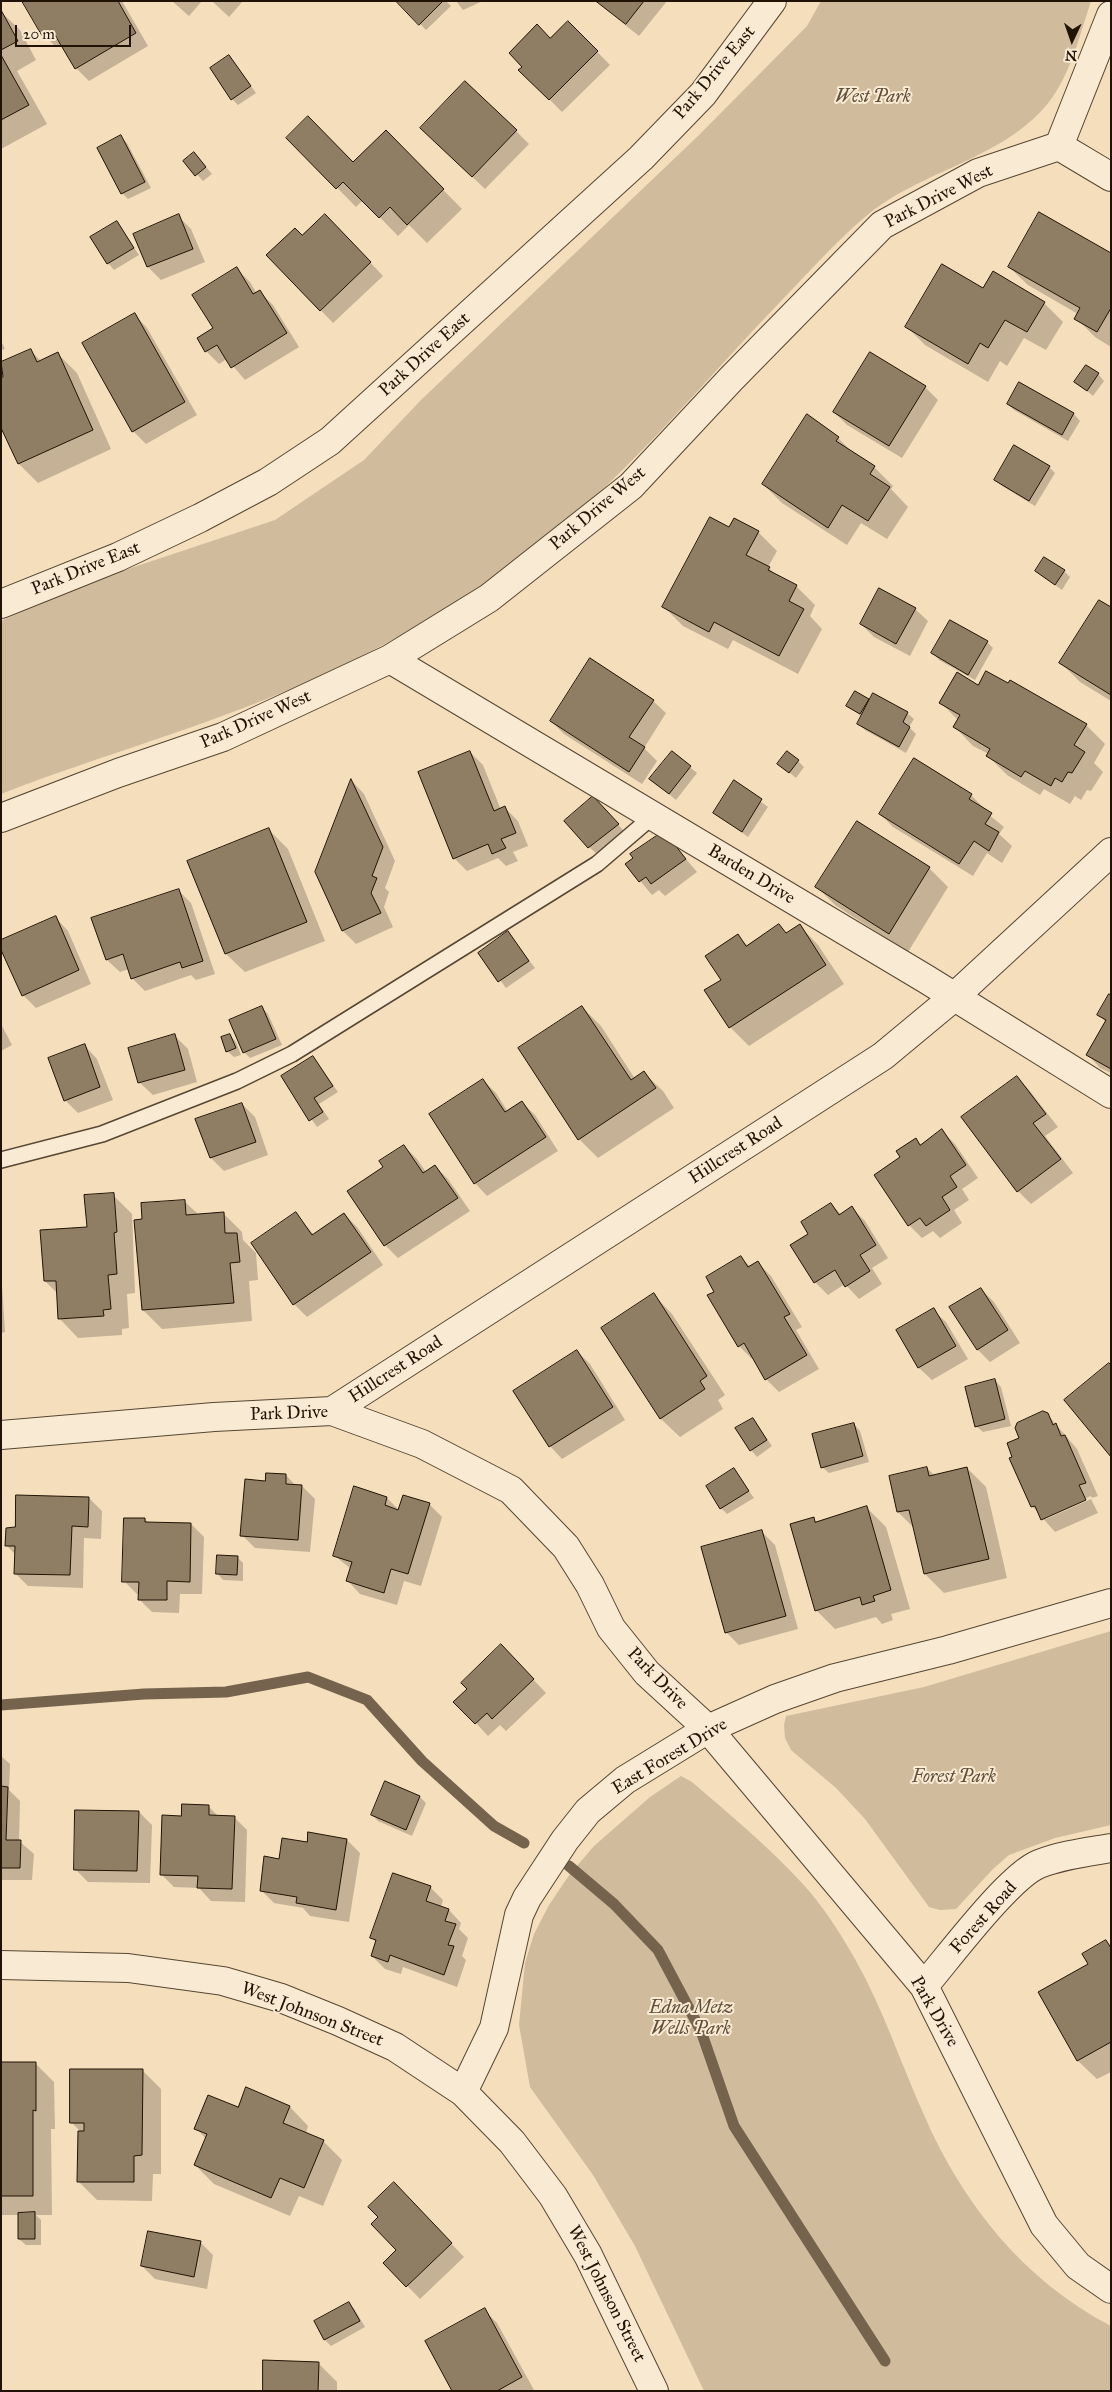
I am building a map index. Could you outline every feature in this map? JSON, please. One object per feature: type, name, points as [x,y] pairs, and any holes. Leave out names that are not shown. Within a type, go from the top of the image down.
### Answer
[{"type":"street","name":"Park Drive East","points":[[1,604],[118,557],[200,518],[268,482],[330,442],[641,158],[702,94],[772,1]]},
{"type":"street","points":[[1111,15],[1059,146],[1111,177]]},
{"type":"street","name":"Park Drive West","points":[[1,818],[118,773],[223,737],[390,659],[489,598],[631,486],[731,379],[882,225],[978,173],[1059,146]]},
{"type":"street","name":"Barden Drive","points":[[390,659],[954,997],[1111,1094]]},
{"type":"street","name":"Hillcrest Road","points":[[332,1411],[883,1056],[954,997],[1111,852]]},
{"type":"street","name":"Park Drive","points":[[1,1435],[214,1417],[332,1411],[422,1444],[511,1490],[566,1547],[590,1585],[611,1628],[647,1673],[708,1729],[924,1986],[1044,2225],[1078,2266],[1111,2290]]},
{"type":"street","name":"East Forest Drive","points":[[463,2092],[494,2028],[519,1915],[536,1881],[588,1811],[625,1780],[708,1729],[775,1699],[835,1678],[948,1650],[1111,1603]]},
{"type":"street","name":"Forest Road","points":[[924,1986],[1013,1883],[1025,1873],[1038,1864],[1069,1855],[1111,1848]]},
{"type":"street","name":"West Johnson Street","points":[[1,1965],[128,1968],[223,1981],[281,1998],[395,2047],[463,2092],[512,2142],[553,2196],[588,2255],[654,2391]]},
{"type":"lane","points":[[1,1160],[102,1134],[237,1081],[292,1054],[597,864],[653,816]]},
{"type":"green space","name":"West Park","points":[[821,1],[1091,1],[1076,48],[1062,82],[1039,114],[995,146],[919,183],[894,197],[859,222],[814,266],[666,426],[606,486],[575,515],[514,563],[486,583],[396,638],[334,670],[228,714],[1,794],[1,621],[104,577],[275,520],[364,460],[421,400],[698,136],[807,26]]},
{"type":"green space","name":"Forest Park","points":[[1111,1631],[1111,1825],[1055,1838],[1009,1855],[993,1869],[956,1909],[940,1910],[929,1907],[865,1819],[836,1788],[791,1750],[785,1738],[784,1725],[786,1716],[924,1687]]},
{"type":"green space","name":"Edna Metz Wells Park","points":[[681,1776],[692,1782],[748,1830],[809,1891],[830,1919],[865,1978],[939,2147],[977,2209],[999,2237],[1050,2286],[1080,2308],[1111,2326],[1111,2391],[704,2391],[635,2246],[593,2175],[530,2087],[519,2025],[525,1963],[534,1934],[549,1905],[570,1874],[594,1846],[650,1797]]},
{"type":"building","points":[[22,1],[118,1],[136,33],[75,69],[52,30],[42,35]]},
{"type":"building","points":[[396,1],[443,1],[419,25]]},
{"type":"building","points":[[596,1],[644,1],[626,24]]},
{"type":"building","points":[[1,10],[18,41],[1,50]]},
{"type":"building","points":[[568,21],[598,51],[549,100],[518,70],[522,67],[509,53],[537,24],[550,38]]},
{"type":"building","points":[[1,55],[29,105],[1,120]]},
{"type":"building","points":[[229,55],[251,86],[231,100],[210,68]]},
{"type":"building","points":[[465,81],[517,130],[472,177],[420,128]]},
{"type":"building","points":[[308,116],[353,162],[386,130],[444,189],[407,225],[390,207],[379,218],[343,182],[336,189],[286,138]]},
{"type":"building","points":[[121,135],[145,182],[121,194],[97,148]]},
{"type":"building","points":[[194,152],[206,167],[195,176],[183,161]]},
{"type":"building","points":[[1039,212],[1111,253],[1111,308],[1097,332],[1074,319],[1080,308],[1008,267]]},
{"type":"building","points":[[179,214],[193,249],[147,267],[133,234]]},
{"type":"building","points":[[325,214],[371,262],[320,311],[266,255],[295,228],[302,235]]},
{"type":"building","points":[[117,221],[134,248],[107,264],[90,237]]},
{"type":"building","points":[[942,264],[983,288],[993,271],[1045,302],[1027,332],[1005,320],[988,348],[980,343],[968,364],[905,327]]},
{"type":"building","points":[[237,267],[253,294],[260,290],[287,333],[231,368],[217,345],[205,352],[197,338],[213,328],[192,295]]},
{"type":"building","points":[[135,313],[185,402],[132,432],[82,343]]},
{"type":"building","points":[[31,349],[37,362],[58,352],[93,430],[18,464],[1,428],[1,378],[3,377],[1,362]]},
{"type":"building","points":[[870,352],[926,386],[889,446],[833,412]]},
{"type":"building","points":[[1086,365],[1099,373],[1087,391],[1074,382]]},
{"type":"building","points":[[1019,382],[1074,413],[1062,435],[1007,404]]},
{"type":"building","points":[[807,414],[839,437],[836,441],[875,466],[870,474],[890,487],[868,521],[842,505],[828,528],[762,484]]},
{"type":"building","points":[[1014,445],[1050,466],[1029,501],[994,480]]},
{"type":"building","points":[[710,517],[729,527],[734,518],[759,531],[746,555],[770,567],[768,570],[797,585],[789,601],[804,609],[779,656],[714,622],[709,632],[662,607]]},
{"type":"building","points":[[1044,557],[1065,570],[1055,585],[1035,571]]},
{"type":"building","points":[[879,588],[916,608],[896,644],[860,624]]},
{"type":"building","points":[[1099,600],[1111,607],[1111,695],[1059,663]]},
{"type":"building","points":[[950,620],[988,641],[968,675],[931,653]]},
{"type":"building","points":[[590,658],[654,700],[629,737],[645,747],[629,772],[550,721]]},
{"type":"building","points":[[986,671],[1008,683],[1010,680],[1087,724],[1074,745],[1085,752],[1072,773],[1068,772],[1062,782],[1055,778],[1051,786],[1025,771],[1021,777],[986,756],[990,749],[953,727],[960,715],[939,703],[957,672],[978,685]]},
{"type":"building","points":[[855,691],[869,699],[860,714],[846,706]]},
{"type":"building","points":[[873,693],[908,712],[903,722],[910,727],[899,747],[857,724]]},
{"type":"building","points":[[470,751],[494,811],[505,806],[516,833],[501,839],[506,848],[492,854],[488,844],[453,859],[418,772]]},
{"type":"building","points":[[672,751],[691,766],[669,794],[649,779]]},
{"type":"building","points":[[787,751],[799,760],[789,773],[777,764]]},
{"type":"building","points":[[914,758],[972,794],[969,799],[992,813],[985,824],[999,832],[989,851],[974,841],[959,864],[879,814]]},
{"type":"building","points":[[351,779],[383,847],[372,876],[377,878],[371,893],[381,913],[342,931],[315,872]]},
{"type":"building","points":[[734,780],[762,799],[742,832],[713,813]]},
{"type":"building","points":[[593,796],[619,824],[588,848],[564,821]]},
{"type":"building","points":[[857,821],[930,867],[889,934],[815,887]]},
{"type":"building","points":[[269,828],[307,922],[225,954],[187,861]]},
{"type":"building","points":[[664,831],[686,859],[651,884],[646,877],[639,882],[625,864],[633,858],[630,854]]},
{"type":"building","points":[[179,889],[203,961],[182,968],[180,962],[131,979],[123,954],[106,960],[91,918]]},
{"type":"building","points":[[56,916],[79,970],[22,996],[1,950],[1,940]]},
{"type":"building","points":[[779,924],[786,933],[800,924],[826,965],[729,1028],[704,990],[721,980],[705,956],[738,934],[746,946]]},
{"type":"building","points":[[508,931],[529,961],[498,982],[478,953]]},
{"type":"building","points":[[1109,994],[1111,995],[1111,1069],[1086,1055],[1106,1020],[1097,1015]]},
{"type":"building","points":[[262,1006],[276,1039],[243,1053],[229,1020]]},
{"type":"building","points":[[582,1006],[631,1080],[644,1071],[656,1088],[578,1140],[518,1048]]},
{"type":"building","points":[[175,1034],[185,1070],[138,1083],[128,1048]]},
{"type":"building","points":[[230,1034],[236,1048],[226,1052],[221,1037]]},
{"type":"building","points":[[85,1044],[100,1087],[64,1101],[48,1058]]},
{"type":"building","points":[[313,1056],[333,1086],[314,1098],[323,1112],[309,1121],[281,1076]]},
{"type":"building","points":[[1017,1076],[1046,1114],[1033,1123],[1061,1159],[1017,1192],[961,1117]]},
{"type":"building","points":[[483,1079],[505,1112],[522,1101],[546,1137],[474,1184],[429,1114]]},
{"type":"building","points":[[242,1103],[256,1142],[210,1158],[195,1119]]},
{"type":"building","points":[[942,1129],[966,1165],[950,1176],[957,1187],[942,1197],[950,1210],[926,1226],[920,1218],[908,1226],[874,1175],[900,1157],[896,1151],[916,1138],[920,1145]]},
{"type":"building","points":[[404,1145],[423,1173],[435,1165],[458,1198],[384,1246],[347,1191],[383,1167],[379,1161]]},
{"type":"building","points":[[114,1193],[117,1232],[114,1233],[117,1274],[108,1275],[111,1309],[103,1310],[104,1316],[58,1319],[56,1281],[44,1281],[40,1230],[87,1227],[84,1195]]},
{"type":"building","points":[[185,1200],[186,1215],[224,1212],[225,1233],[237,1233],[240,1262],[230,1263],[234,1303],[142,1310],[134,1220],[142,1219],[141,1203]]},
{"type":"building","points":[[831,1203],[839,1215],[852,1206],[876,1245],[860,1255],[870,1271],[845,1287],[835,1270],[814,1283],[790,1245],[808,1234],[801,1222]]},
{"type":"building","points":[[296,1212],[312,1235],[344,1213],[371,1252],[293,1305],[251,1243]]},
{"type":"building","points":[[741,1256],[748,1267],[758,1261],[790,1314],[784,1317],[807,1355],[765,1380],[744,1343],[738,1347],[707,1295],[714,1292],[706,1277]]},
{"type":"building","points":[[981,1288],[1008,1330],[977,1350],[949,1307]]},
{"type":"building","points":[[654,1293],[707,1376],[700,1381],[705,1389],[660,1419],[601,1328]]},
{"type":"building","points":[[934,1308],[956,1346],[918,1368],[896,1330]]},
{"type":"building","points":[[577,1350],[613,1407],[549,1447],[513,1391]]},
{"type":"building","points":[[1109,1363],[1111,1365],[1111,1457],[1064,1400]]},
{"type":"building","points":[[995,1379],[1005,1419],[975,1427],[965,1387]]},
{"type":"building","points":[[1043,1411],[1048,1413],[1053,1425],[1056,1423],[1061,1436],[1065,1435],[1086,1483],[1079,1485],[1086,1500],[1041,1520],[1035,1506],[1031,1507],[1009,1458],[1012,1457],[1007,1443],[1019,1438],[1015,1428],[1017,1423]]},
{"type":"building","points":[[753,1418],[767,1440],[750,1451],[735,1428]]},
{"type":"building","points":[[854,1423],[863,1456],[821,1468],[812,1434]]},
{"type":"building","points":[[927,1467],[929,1476],[967,1467],[989,1559],[924,1574],[909,1510],[897,1512],[889,1476]]},
{"type":"building","points":[[734,1468],[749,1491],[720,1509],[706,1486]]},
{"type":"building","points":[[266,1473],[286,1474],[286,1484],[302,1485],[298,1540],[240,1536],[245,1479],[265,1481]]},
{"type":"building","points":[[354,1486],[387,1497],[385,1505],[398,1510],[403,1495],[430,1503],[408,1574],[391,1569],[384,1593],[346,1581],[352,1562],[333,1556]]},
{"type":"building","points":[[16,1495],[89,1497],[88,1527],[72,1526],[70,1575],[14,1574],[15,1546],[5,1546],[6,1528],[15,1527]]},
{"type":"building","points":[[867,1506],[891,1590],[873,1596],[875,1601],[862,1605],[860,1597],[815,1611],[790,1524],[814,1517],[815,1522]]},
{"type":"building","points":[[124,1518],[145,1518],[145,1522],[191,1523],[190,1582],[167,1581],[167,1600],[138,1600],[139,1582],[122,1582]]},
{"type":"building","points":[[762,1530],[786,1616],[725,1633],[701,1547]]},
{"type":"building","points":[[217,1555],[238,1556],[237,1575],[216,1574]]},
{"type":"building","points":[[501,1644],[534,1679],[492,1719],[487,1713],[475,1724],[453,1702],[467,1689],[461,1683]]},
{"type":"building","points":[[385,1781],[420,1796],[406,1830],[371,1815]]},
{"type":"building","points":[[1,1786],[8,1787],[6,1840],[21,1840],[20,1868],[1,1868]]},
{"type":"building","points":[[182,1804],[209,1805],[209,1815],[235,1816],[232,1889],[197,1888],[198,1876],[160,1875],[162,1815],[181,1816]]},
{"type":"building","points":[[75,1810],[139,1811],[137,1871],[74,1870]]},
{"type":"building","points":[[308,1832],[347,1839],[336,1910],[296,1903],[297,1897],[260,1891],[264,1856],[279,1859],[282,1838],[307,1842]]},
{"type":"building","points":[[393,1873],[431,1886],[426,1901],[449,1909],[445,1921],[456,1924],[448,1945],[454,1946],[444,1975],[390,1955],[388,1962],[371,1956],[376,1940],[370,1938]]},
{"type":"building","points":[[1106,1940],[1111,1948],[1111,2042],[1077,2061],[1038,1992],[1088,1964],[1082,1954]]},
{"type":"building","points":[[1,2062],[36,2062],[36,2111],[33,2110],[33,2196],[1,2196]]},
{"type":"building","points":[[70,2069],[143,2069],[142,2155],[134,2156],[134,2182],[77,2182],[78,2131],[84,2131],[84,2123],[70,2123]]},
{"type":"building","points":[[246,2087],[290,2106],[283,2123],[324,2140],[304,2188],[280,2178],[271,2198],[194,2165],[207,2134],[194,2129],[208,2095],[238,2107]]},
{"type":"building","points":[[394,2182],[452,2243],[406,2287],[383,2263],[396,2250],[371,2224],[378,2217],[368,2207]]},
{"type":"building","points":[[35,2212],[35,2239],[18,2239],[18,2213]]},
{"type":"building","points":[[148,2231],[201,2241],[194,2277],[141,2266]]},
{"type":"building","points":[[349,2302],[360,2321],[324,2340],[314,2321]]},
{"type":"building","points":[[485,2308],[522,2377],[497,2391],[452,2391],[425,2341]]},
{"type":"building","points":[[263,2360],[319,2362],[318,2391],[263,2391]]},
{"type":"waterway","points":[[1,1705],[144,1694],[226,1692],[308,1677],[367,1700],[422,1761],[494,1826],[524,1843]]},
{"type":"waterway","points":[[569,1866],[614,1904],[658,1950],[701,2031],[734,2126],[885,2361]]}]
